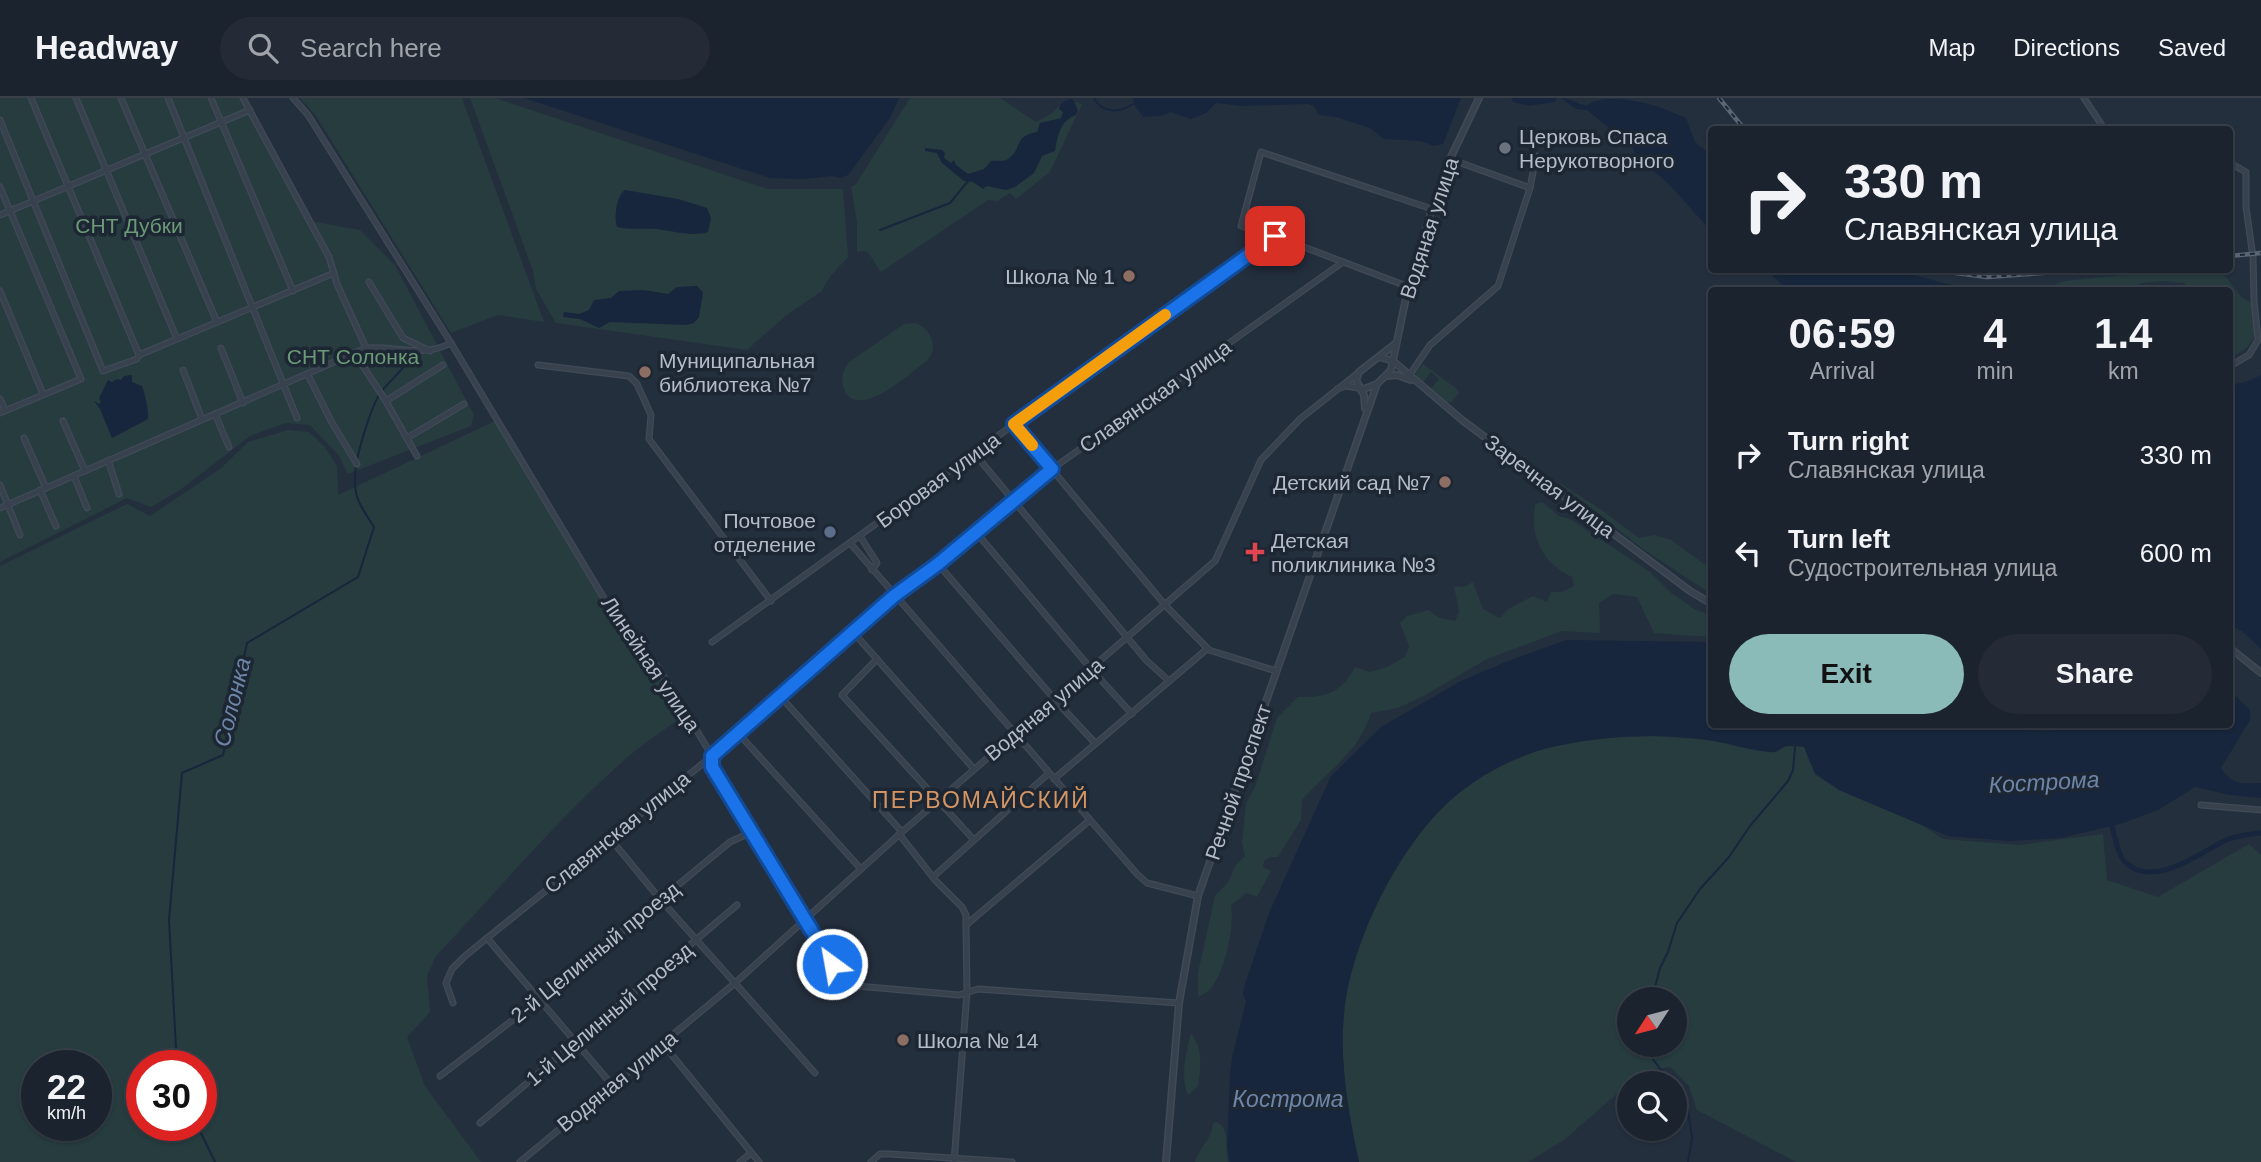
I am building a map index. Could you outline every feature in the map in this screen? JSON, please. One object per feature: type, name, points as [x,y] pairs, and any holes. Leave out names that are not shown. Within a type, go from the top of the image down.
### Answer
[{"type":"street","points":[[31,98],[139,355]]},
{"type":"street","points":[[76,98],[177,339]]},
{"type":"street","points":[[121,98],[217,322]]},
{"type":"street","points":[[168,98],[297,418]]},
{"type":"street","points":[[211,98],[293,291]]},
{"type":"street","points":[[243,98],[330,257],[350,316],[366,348]]},
{"type":"street","name":"Линейная улица","points":[[293,98],[308,115],[451,343],[606,600],[659,669],[712,756],[712,767],[846,985],[959,995],[978,989],[1180,1003]]},
{"type":"street","name":"Водяная улица","points":[[1387,376],[1393,366],[1395,344],[1409,287],[1432,209],[1450,159],[1479,98]]},
{"type":"street","points":[[2084,98],[2102,126]]},
{"type":"street","points":[[0,215],[250,110]]},
{"type":"street","points":[[0,120],[100,368],[105,371],[334,273]]},
{"type":"street","points":[[1409,287],[1275,236],[1241,226],[1261,152],[1432,209]]},
{"type":"street","points":[[1336,389],[1346,386],[1360,389],[1377,384],[1387,376],[1411,378],[1430,345],[1498,286],[1530,188],[1536,156]]},
{"type":"street","points":[[1450,159],[1530,188]]},
{"type":"street","points":[[2233,165],[2246,172],[2246,207],[2253,257],[2258,340],[2249,355],[2233,364]]},
{"type":"street","points":[[0,187],[81,379],[2,412],[0,399]]},
{"type":"street","name":"Боровая улица","points":[[712,642],[1275,236]]},
{"type":"street","name":"Славянская улица","points":[[453,1003],[446,983],[452,969],[487,937],[712,756],[894,596],[938,564],[1052,469],[1343,262]]},
{"type":"street","points":[[369,282],[403,338],[430,351]]},
{"type":"street","points":[[0,291],[43,394]]},
{"type":"street","points":[[0,508],[366,348],[430,351],[451,343]]},
{"type":"street","points":[[1365,414],[1365,402],[1356,380],[1359,372],[1395,344]]},
{"type":"street","points":[[221,348],[243,403]]},
{"type":"street","points":[[355,354],[417,456]]},
{"type":"street","points":[[1380,358],[1393,361]]},
{"type":"street","name":"Заречная улица","points":[[1393,361],[1533,474],[1708,602]]},
{"type":"street","points":[[386,401],[443,365]]},
{"type":"street","points":[[538,365],[629,376],[638,384],[651,415],[649,439],[771,601]]},
{"type":"street","points":[[183,370],[202,419]]},
{"type":"street","name":"Водяная улица","points":[[520,1162],[735,983],[901,833],[1215,561],[1261,460],[1300,419],[1359,372]]},
{"type":"street","points":[[308,375],[357,464]]},
{"type":"street","name":"Речной проспект","points":[[1166,1162],[1180,1003],[1198,896],[1377,384]]},
{"type":"street","points":[[407,438],[464,404]]},
{"type":"street","points":[[215,414],[229,447]]},
{"type":"street","points":[[63,421],[85,471]]},
{"type":"street","points":[[1014,424],[1165,604],[1207,649],[1276,671]]},
{"type":"street","points":[[24,438],[46,488]]},
{"type":"street","points":[[974,453],[1127,638],[1169,681]]},
{"type":"street","points":[[108,460],[120,495]]},
{"type":"street","points":[[74,476],[87,508]]},
{"type":"street","points":[[0,485],[20,535]]},
{"type":"street","points":[[40,490],[56,526]]},
{"type":"street","points":[[975,531],[1132,714]]},
{"type":"street","points":[[860,536],[876,559],[877,564],[872,570]]},
{"type":"street","points":[[850,543],[1014,734],[1147,883],[1198,896]]},
{"type":"street","points":[[938,564],[1095,743]]},
{"type":"street","points":[[853,632],[974,769]]},
{"type":"street","points":[[1054,779],[1207,649]]},
{"type":"street","points":[[2233,650],[2261,673]]},
{"type":"street","points":[[877,659],[842,695],[974,840]]},
{"type":"street","points":[[780,696],[901,833],[933,877],[962,907],[966,915],[967,992],[954,1160]]},
{"type":"street","points":[[738,733],[861,869]]},
{"type":"street","points":[[933,877],[1049,773]]},
{"type":"street","points":[[2201,805],[2261,810]]},
{"type":"street","points":[[966,925],[1090,820]]},
{"type":"street","name":"2-й Целинный проезд","points":[[440,1076],[540,999],[730,842],[752,832]]},
{"type":"street","points":[[609,838],[815,1073]]},
{"type":"street","name":"1-й Целинный проезд","points":[[481,1124],[737,905]]},
{"type":"street","points":[[487,937],[613,1086]]},
{"type":"street","points":[[663,1044],[759,1162]]},
{"type":"street","points":[[740,1162],[751,1153]]},
{"type":"street","points":[[871,1162],[880,1154],[1012,1162]]},
{"type":"green space","points":[[0,98],[245,98],[311,221],[360,230],[395,265],[474,415],[471,426],[348,474],[339,456],[310,425],[286,423],[250,436],[180,490],[151,507],[127,498],[0,562]]},
{"type":"green space","points":[[300,98],[462,98],[544,322],[498,315],[451,333],[316,116]]},
{"type":"green space","points":[[470,98],[495,98],[768,189],[843,189],[848,257],[829,278],[822,291],[788,314],[747,350],[556,323],[536,289],[533,271]]},
{"type":"green space","points":[[910,98],[1000,98],[1036,122],[1052,113],[1062,103],[1071,101],[1082,104],[1050,172],[1016,199],[1010,193],[997,201],[988,200],[881,272],[866,251],[857,252],[857,222],[851,187],[856,184]]},
{"type":"green space","points":[[2142,273],[2223,273],[2241,297],[2253,304],[2256,330],[2251,343],[2233,356],[2233,287],[2184,287],[2185,283],[2163,281],[2141,283],[2132,287],[2055,285],[2064,281]]},
{"type":"green space","points":[[915,323],[923,327],[931,337],[933,351],[928,360],[873,398],[851,398],[842,382],[849,362],[904,324]]},
{"type":"green space","points":[[1423,364],[1457,389],[1459,393],[1452,402],[1444,403],[1429,391],[1439,379],[1431,372],[1423,382],[1416,378],[1416,373]]},
{"type":"green space","points":[[497,420],[605,600],[659,669],[687,714],[637,749],[604,778],[436,956],[427,976],[430,1012],[407,1037],[425,1086],[481,1162],[0,1162],[0,566],[127,504],[150,516],[220,469],[248,442],[288,430],[309,432],[325,447],[337,466],[338,495]]},
{"type":"green space","points":[[1552,478],[1639,538],[1655,535],[1671,540],[1708,567],[1708,592],[1643,549]]},
{"type":"green space","points":[[1542,502],[1559,516],[1570,519],[1650,572],[1670,592],[1696,610],[1708,614],[1708,637],[1654,633],[1637,597],[1613,594],[1599,603],[1600,633],[1562,631],[1487,659],[1398,708],[1371,713],[1351,750],[1302,800],[1301,820],[1278,857],[1270,857],[1264,861],[1263,867],[1271,871],[1257,897],[1246,893],[1231,905],[1230,936],[1225,959],[1211,989],[1198,997],[1198,973],[1215,896],[1229,881],[1235,866],[1245,856],[1242,843],[1246,803],[1255,787],[1277,718],[1298,697],[1325,695],[1339,688],[1355,667],[1370,672],[1387,667],[1405,657],[1409,646],[1400,623],[1407,616],[1428,610],[1440,618],[1455,621],[1459,612],[1454,586],[1464,587],[1473,582],[1483,609],[1500,618],[1508,609],[1533,596],[1547,602],[1551,592],[1562,592],[1574,586],[1572,577],[1552,564],[1540,547],[1534,527],[1535,504]]},
{"type":"green space","points":[[1656,736],[1709,740],[1777,752],[1785,746],[1805,747],[1809,761],[1839,790],[1922,825],[1943,839],[2019,845],[2103,834],[2107,880],[2158,897],[2249,844],[2261,855],[2261,1162],[1796,1162],[1697,1110],[1687,1084],[1687,1071],[1674,1071],[1670,1067],[1617,1071],[1617,1094],[1564,1140],[1528,1162],[1359,1162],[1346,1088],[1344,1014],[1357,955],[1383,892],[1418,835],[1460,792],[1498,768],[1530,754],[1554,746],[1598,739]]},
{"type":"green space","points":[[1191,1033],[1198,1046],[1200,1064],[1198,1086],[1188,1095],[1184,1072]]},
{"type":"green space","points":[[1217,1122],[1224,1129],[1228,1162],[1195,1162],[1210,1135],[1213,1123]]},
{"type":"water","points":[[524,98],[899,98],[890,118],[848,175],[840,178],[832,176],[803,179],[770,178]]},
{"type":"water","points":[[1133,98],[1461,98],[1443,144],[1434,146],[1421,141],[1384,139],[1370,128],[1336,117],[1319,115],[1314,106],[1308,104],[1242,106],[1216,103],[1206,113],[1191,119],[1170,112],[1162,116],[1143,117]]},
{"type":"water","points":[[1561,98],[1587,106],[1607,99],[1638,101],[1686,118],[1695,142],[1708,153],[1708,228],[1667,182],[1637,158],[1625,130],[1609,128],[1587,110],[1576,109]]},
{"type":"water","points":[[1071,99],[1078,110],[1076,115],[1063,125],[1055,151],[1042,156],[1034,173],[1015,187],[1006,190],[987,186],[983,189],[973,182],[964,181],[942,163],[937,153],[925,151],[925,148],[942,150],[945,153],[944,158],[951,163],[954,160],[956,165],[968,174],[984,169],[991,161],[1002,161],[1013,155],[1024,136],[1037,132],[1040,123],[1061,118],[1063,112],[1059,109],[1060,105]]},
{"type":"water","points":[[625,190],[678,199],[707,208],[711,218],[708,232],[689,234],[617,227],[616,207]]},
{"type":"water","points":[[1770,273],[1906,273],[1959,287],[1784,287]]},
{"type":"water","points":[[697,286],[703,292],[699,317],[694,323],[686,325],[610,322],[599,328],[580,319],[563,317],[564,312],[579,314],[589,310],[594,300],[611,298],[619,291],[643,290],[668,294],[677,287]]},
{"type":"water","points":[[132,375],[132,382],[142,386],[148,419],[112,438],[94,401],[99,404],[101,402],[99,398],[108,380],[112,382]]},
{"type":"water","points":[[2261,375],[2261,649],[2233,627],[2233,384]]},
{"type":"water","name":"Кострома","points":[[1566,640],[1708,642],[1708,728],[2007,728],[2042,731],[2071,728],[2233,728],[2233,694],[2250,710],[2250,720],[2221,768],[2234,781],[2261,783],[2261,798],[2230,795],[2195,787],[2158,810],[2123,823],[2061,838],[2009,841],[1948,836],[1839,790],[1815,774],[1804,747],[1786,746],[1772,752],[1707,740],[1645,736],[1584,741],[1533,752],[1478,779],[1438,812],[1399,864],[1368,924],[1348,986],[1343,1032],[1346,1088],[1359,1162],[1230,1162],[1227,1147],[1230,1075],[1246,1002],[1243,994],[1245,984],[1269,913],[1331,776],[1381,727],[1461,681]]},
{"type":"waterway","points":[[1094,98],[1102,107],[1112,110],[1133,104]]},
{"type":"waterway","points":[[1516,98],[1529,101],[1552,98]]},
{"type":"waterway","points":[[880,230],[950,203],[968,181]]},
{"type":"waterway","name":"Солонка","points":[[357,460],[367,425],[381,392],[410,358]]},
{"type":"waterway","name":"Солонка","points":[[176,1050],[169,920],[182,773],[223,755],[247,643],[358,577],[374,527],[356,492],[356,466]]},
{"type":"waterway","points":[[1655,987],[1677,923],[1700,889],[1729,857],[1750,826],[1788,781],[1793,770],[1795,747]]},
{"type":"waterway","points":[[2112,826],[2124,861],[2135,869],[2148,872],[2175,867],[2228,839],[2261,833]]},
{"type":"waterway","points":[[1652,1057],[1662,1071]]},
{"type":"waterway","points":[[1687,1102],[1692,1138],[1688,1162]]},
{"type":"waterway","name":"Солонка","points":[[205,1141],[215,1162]]},
{"type":"railway","points":[[1719,98],[1742,126]]},
{"type":"railway","points":[[2233,256],[2261,253]]},
{"type":"railway","points":[[1956,273],[1987,277],[2044,273]]},
{"type":"slow traffic","points":[[1032,445],[1014,424],[1165,315]]},
{"type":"place","name":"Церковь Спаса Нерукотворного","points":[[1505,148]]},
{"type":"place","name":"Школа № 1","points":[[1129,276]]},
{"type":"place","name":"Муниципальная библиотека №7","points":[[645,372]]},
{"type":"place","name":"Детский сад №7","points":[[1445,482]]},
{"type":"place","name":"Почтовое отделение","points":[[830,532]]},
{"type":"place","name":"Детская поликлиника №3","points":[[1255,552]]},
{"type":"place","name":"Школа № 14","points":[[903,1040]]},
{"type":"district","name":"ПЕРВОМАЙСКИЙ","points":[[981,800]]},
{"type":"route","points":[[832,964],[712,767],[712,756],[894,596],[938,564],[1052,469],[1014,424],[1275,236]]},
{"type":"park label","name":"СНТ Дубки","points":[[129,225]]},
{"type":"park label","name":"СНТ Солонка","points":[[353,356]]}]
